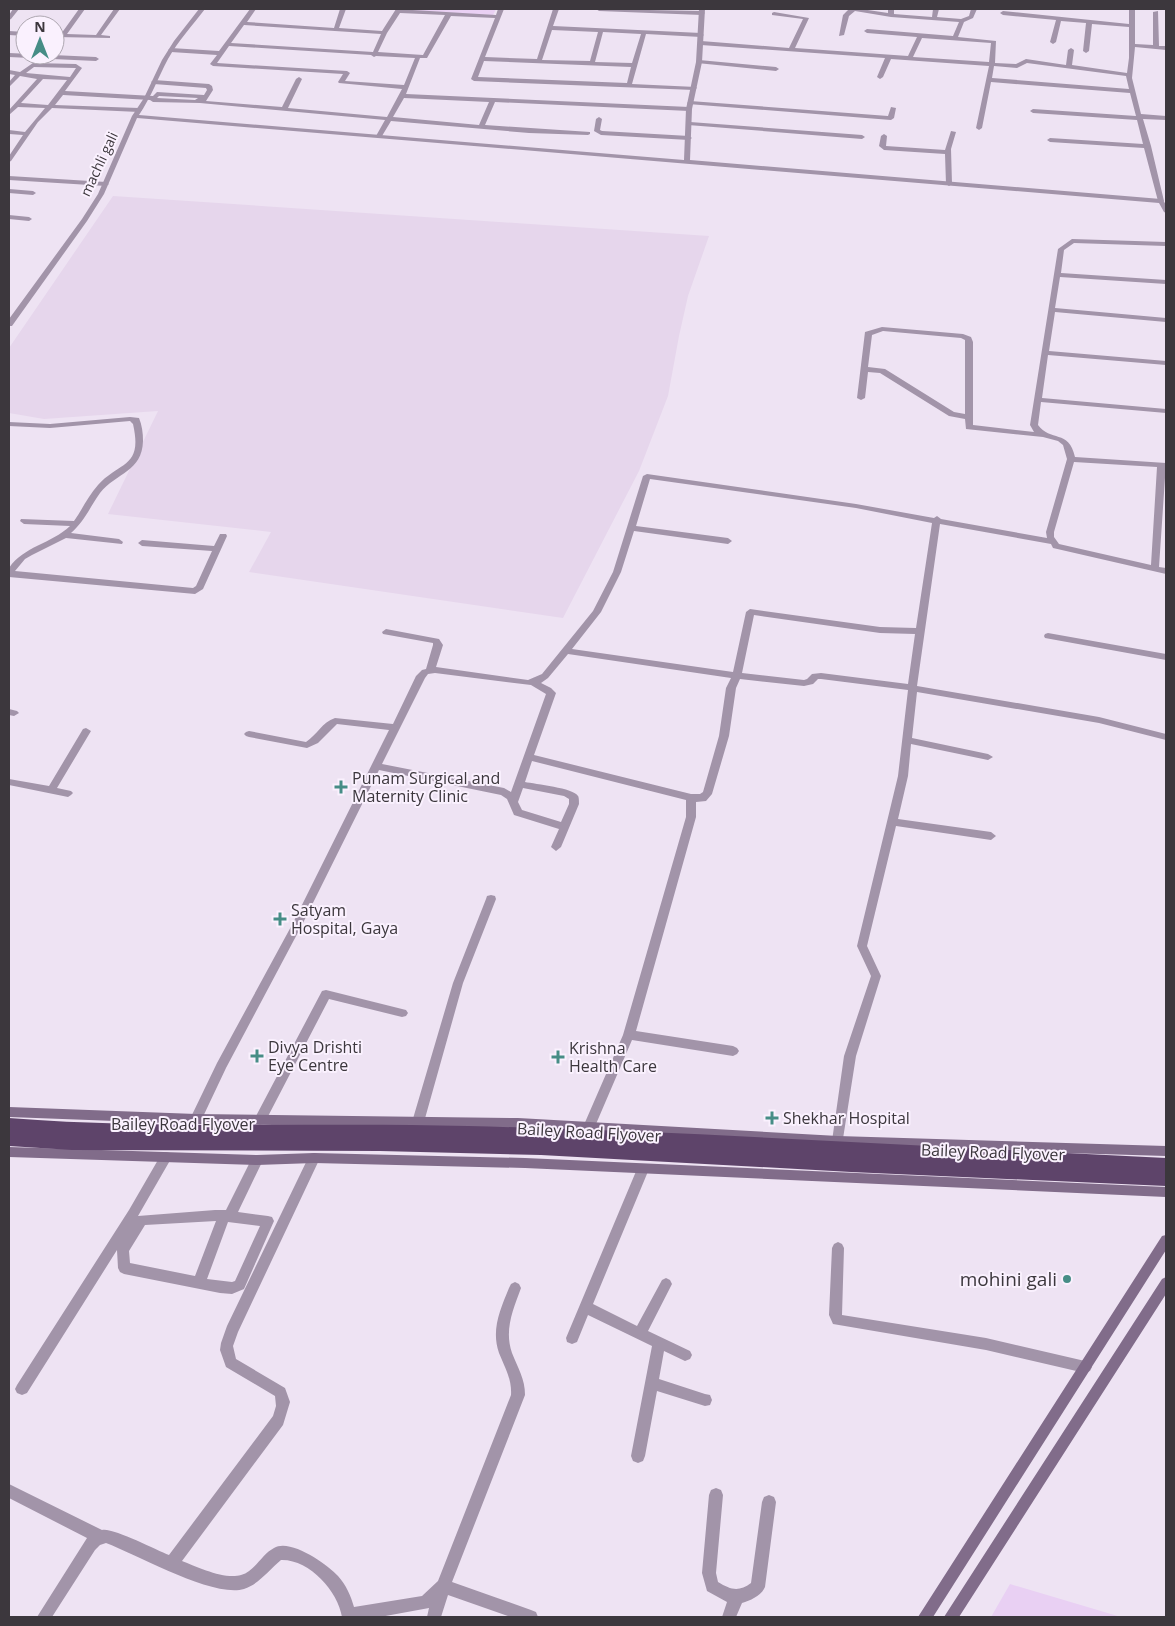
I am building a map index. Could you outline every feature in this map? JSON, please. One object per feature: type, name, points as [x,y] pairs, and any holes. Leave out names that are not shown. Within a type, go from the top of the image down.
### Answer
[{"type":"highway","name":"Bailey Road Flyover","points":[[9,1125],[74,1130],[382,1131],[538,1135],[1166,1165]]},
{"type":"highway","name":"Bailey Road Flyover","points":[[9,1139],[72,1143],[380,1144],[541,1148],[851,1165],[1166,1179]]},
{"type":"main road","points":[[9,1112],[196,1119],[518,1123],[838,1141],[1166,1151]]},
{"type":"main road","points":[[96,1156],[107,1116]]},
{"type":"main road","points":[[297,1159],[310,1121]]},
{"type":"main road","points":[[802,1139],[804,1176]]},
{"type":"main road","points":[[902,1143],[905,1181]]},
{"type":"main road","points":[[1095,1149],[1098,1189]]},
{"type":"main road","points":[[9,1152],[257,1160],[314,1158],[524,1163],[1166,1192]]},
{"type":"main road","points":[[925,1617],[1166,1240]]},
{"type":"main road","points":[[951,1617],[1166,1283]]},
{"type":"street","points":[[9,17],[16,9]]},
{"type":"street","points":[[65,32],[82,9]]},
{"type":"street","points":[[97,36],[116,9]]},
{"type":"street","name":"machli gali","points":[[9,324],[85,220],[106,184],[137,113],[151,98],[154,82],[171,50],[202,9]]},
{"type":"street","points":[[253,9],[212,64],[347,73],[341,82],[405,87]]},
{"type":"street","points":[[336,29],[344,9]]},
{"type":"street","points":[[502,9],[474,79],[694,88]]},
{"type":"street","points":[[540,61],[556,9]]},
{"type":"street","points":[[598,9],[702,11],[699,62],[690,106],[687,161]]},
{"type":"street","points":[[841,35],[846,15],[852,9],[891,12],[962,22],[971,17],[974,9]]},
{"type":"street","points":[[934,19],[936,9]]},
{"type":"street","points":[[1132,9],[1130,75],[1161,201],[1166,211]]},
{"type":"street","points":[[374,55],[384,33],[398,10],[498,17]]},
{"type":"street","points":[[1156,12],[1156,47]]},
{"type":"street","points":[[1003,13],[1132,26]]},
{"type":"street","points":[[227,44],[425,58],[449,14]]},
{"type":"street","points":[[774,14],[806,18],[792,48]]},
{"type":"street","points":[[1053,42],[1059,19]]},
{"type":"street","points":[[955,38],[962,22]]},
{"type":"street","points":[[1086,51],[1089,22]]},
{"type":"street","points":[[243,23],[384,33]]},
{"type":"street","points":[[550,28],[701,35]]},
{"type":"street","points":[[592,63],[601,31]]},
{"type":"street","points":[[867,31],[994,42],[992,63],[979,128]]},
{"type":"street","points":[[629,85],[644,33]]},
{"type":"street","points":[[65,35],[108,37]]},
{"type":"street","points":[[910,58],[918,39],[922,36]]},
{"type":"street","points":[[701,43],[792,48],[1017,66],[1026,61],[1130,75]]},
{"type":"street","points":[[1132,45],[1166,48]]},
{"type":"street","points":[[171,50],[220,53]]},
{"type":"street","points":[[1069,66],[1071,50]]},
{"type":"street","points":[[9,55],[96,59]]},
{"type":"street","points":[[880,78],[889,56]]},
{"type":"street","points":[[379,136],[402,96],[418,57]]},
{"type":"street","points":[[481,59],[636,65]]},
{"type":"street","points":[[699,62],[776,69]]},
{"type":"street","points":[[9,85],[33,65],[79,67],[72,79],[9,160]]},
{"type":"street","points":[[9,72],[72,79]]},
{"type":"street","points":[[9,113],[42,77]]},
{"type":"street","points":[[284,110],[299,79]]},
{"type":"street","points":[[989,80],[1133,91]]},
{"type":"street","points":[[154,82],[209,86],[210,90],[201,100]]},
{"type":"street","points":[[61,93],[151,98],[158,94],[202,96],[201,100]]},
{"type":"street","points":[[402,96],[492,101],[690,106],[891,118],[893,108]]},
{"type":"street","points":[[201,100],[202,102],[284,110],[481,127],[588,133]]},
{"type":"street","points":[[481,127],[492,101]]},
{"type":"street","points":[[16,105],[137,113],[379,136],[1161,201]]},
{"type":"street","points":[[1033,111],[1075,115],[1166,118]]},
{"type":"street","points":[[599,119],[596,131],[601,133],[689,138]]},
{"type":"street","points":[[690,124],[862,137]]},
{"type":"street","points":[[9,132],[28,134]]},
{"type":"street","points":[[949,184],[948,152],[953,132]]},
{"type":"street","points":[[884,136],[882,146],[884,148],[948,152]]},
{"type":"street","points":[[1050,140],[1148,146]]},
{"type":"street","points":[[9,178],[106,184]]},
{"type":"street","points":[[9,191],[33,193]]},
{"type":"street","points":[[9,217],[29,219]]},
{"type":"street","points":[[1052,542],[1050,532],[1071,459],[1069,445],[1039,432],[1034,425],[1034,415],[1039,400],[1062,249],[1072,241],[1166,244]]},
{"type":"street","points":[[1057,275],[1166,282]]},
{"type":"street","points":[[1052,310],[1166,320]]},
{"type":"street","points":[[861,398],[868,334],[871,332],[882,330],[966,337],[969,342],[969,428],[1046,435]]},
{"type":"street","points":[[1046,353],[1166,363]]},
{"type":"street","points":[[864,369],[882,371],[952,414],[969,417]]},
{"type":"street","points":[[1039,400],[1166,411]]},
{"type":"street","points":[[9,424],[50,426],[130,419],[136,420],[138,425],[138,450],[135,460],[100,488],[76,524],[64,535],[24,554],[9,573]]},
{"type":"street","points":[[1071,459],[1164,465],[1162,511],[1155,569]]},
{"type":"street","points":[[532,682],[545,676],[597,612],[617,572],[647,476],[847,504],[937,520],[1052,542],[1060,548],[1166,571]]},
{"type":"street","points":[[838,1141],[850,1056],[876,976],[862,946],[903,776],[920,631],[937,520]]},
{"type":"street","points":[[24,521],[76,524]]},
{"type":"street","points":[[631,528],[728,541]]},
{"type":"street","points":[[64,535],[119,542]]},
{"type":"street","points":[[9,573],[195,592],[200,587],[223,536]]},
{"type":"street","points":[[142,543],[217,549]]},
{"type":"street","points":[[528,757],[691,798],[702,798],[706,794],[720,750],[731,688],[737,676],[750,612],[880,630],[920,631]]},
{"type":"street","points":[[386,632],[436,641],[438,645],[430,671]]},
{"type":"street","points":[[1048,636],[1166,657]]},
{"type":"street","points":[[565,652],[737,676],[806,683],[810,682],[815,676],[821,676],[913,688],[1099,720],[1166,737]]},
{"type":"street","points":[[196,1119],[221,1066],[298,923],[421,676],[430,671],[532,682],[551,693],[513,802]]},
{"type":"street","points":[[249,734],[307,745],[312,744],[335,721],[395,727]]},
{"type":"street","points":[[51,790],[86,731]]},
{"type":"street","points":[[907,740],[988,757]]},
{"type":"street","points":[[376,766],[508,794],[516,810],[523,815],[564,827]]},
{"type":"street","points":[[9,782],[68,793]]},
{"type":"street","points":[[519,784],[567,793],[574,797],[574,804],[556,847]]},
{"type":"street","points":[[589,1127],[629,1035],[691,817],[691,798]]},
{"type":"street","points":[[892,822],[991,836]]},
{"type":"street","points":[[418,1122],[458,983],[491,899]]},
{"type":"street","points":[[260,1120],[326,994],[402,1013]]},
{"type":"street","points":[[629,1035],[733,1052]]},
{"type":"street","points":[[22,1389],[133,1214],[166,1157]]},
{"type":"street","points":[[171,1564],[278,1420],[282,1411],[283,1399],[280,1392],[231,1362],[226,1350],[232,1330],[314,1158]]},
{"type":"street","points":[[199,1283],[227,1216],[257,1160]]},
{"type":"street","points":[[572,1338],[643,1168]]},
{"type":"street","points":[[227,1216],[268,1221],[240,1285],[232,1288],[199,1283],[124,1268],[123,1250],[142,1220],[227,1216]]},
{"type":"street","points":[[838,1248],[835,1315],[838,1320],[986,1344],[1085,1367]]},
{"type":"street","points":[[640,1333],[666,1284]]},
{"type":"street","points":[[434,1617],[443,1586],[518,1395],[518,1381],[503,1345],[502,1336],[504,1320],[515,1288]]},
{"type":"street","points":[[585,1307],[685,1355]]},
{"type":"street","points":[[638,1456],[659,1342]]},
{"type":"street","points":[[651,1383],[705,1400]]},
{"type":"street","points":[[9,1491],[100,1537],[113,1538],[171,1564],[223,1582],[241,1583],[278,1553],[288,1552],[323,1573],[333,1582],[342,1596],[349,1616],[424,1603],[431,1599],[443,1586]]},
{"type":"street","points":[[716,1495],[709,1573],[712,1586],[727,1596],[745,1597],[758,1587],[769,1502]]},
{"type":"street","points":[[44,1617],[90,1545],[100,1537]]},
{"type":"street","points":[[443,1586],[531,1617]]},
{"type":"street","points":[[729,1617],[737,1596]]},
{"type":"shaded area","points":[[402,9],[496,9],[493,15],[401,11]]},
{"type":"shaded area","points":[[113,196],[709,236],[688,296],[668,396],[639,471],[563,618],[249,572],[271,532],[108,514],[158,411],[44,419],[9,413],[9,348]]},
{"type":"shaded area","points":[[1010,1584],[1121,1617],[991,1617]]},
{"type":"place","name":"Punam Surgical and Maternity Clinic","points":[[341,787]]},
{"type":"place","name":"Satyam Hospital, Gaya","points":[[280,919]]},
{"type":"place","name":"Divya Drishti Eye Centre","points":[[257,1056]]},
{"type":"place","name":"Krishna Health Care","points":[[558,1057]]},
{"type":"place","name":"Shekhar Hospital","points":[[772,1118]]},
{"type":"place","name":"mohini gali","points":[[1067,1279]]}]
